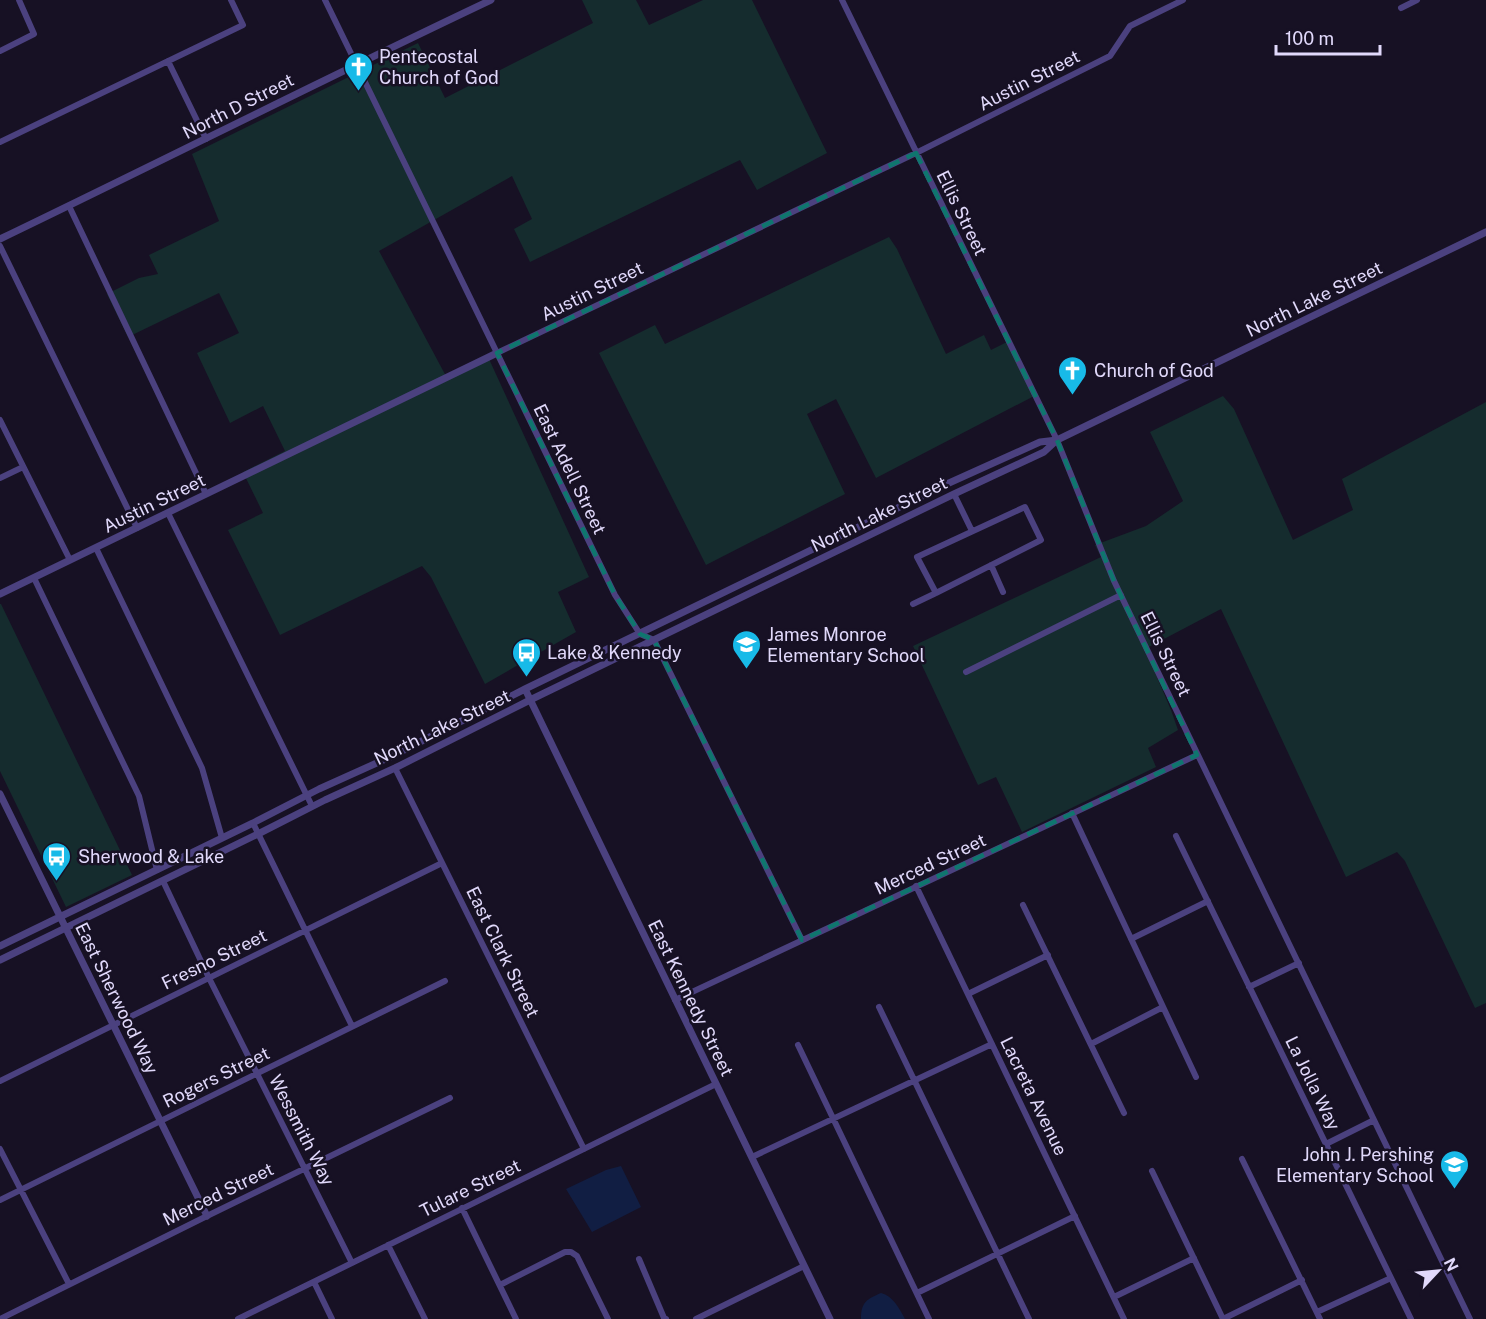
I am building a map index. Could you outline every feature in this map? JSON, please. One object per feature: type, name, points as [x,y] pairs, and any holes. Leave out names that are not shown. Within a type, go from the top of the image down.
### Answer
[{"type":"street","points":[[0,51],[34,34],[19,0]]},
{"type":"street","points":[[0,142],[243,25],[231,0]]},
{"type":"street","name":"East Adell Street","points":[[325,0],[615,595],[640,634]]},
{"type":"street","name":"North D Street","points":[[0,239],[491,0]]},
{"type":"street","name":"Ellis Street","points":[[842,0],[1057,441],[1121,595],[1470,1319]]},
{"type":"street","name":"Austin Street","points":[[0,594],[916,153],[1110,56],[1130,26],[1183,0]]},
{"type":"street","points":[[1401,8],[1417,0]]},
{"type":"street","points":[[168,61],[206,139]]},
{"type":"street","points":[[69,206],[206,494]]},
{"type":"street","name":"North Lake Street","points":[[0,960],[312,806],[395,768],[530,700],[1044,452],[1057,441],[1486,232]]},
{"type":"street","points":[[0,246],[136,528]]},
{"type":"street","points":[[0,420],[70,560]]},
{"type":"street","name":"North Lake Street","points":[[0,946],[949,483],[1040,442],[1057,441]]},
{"type":"street","points":[[0,478],[23,467]]},
{"type":"street","points":[[949,483],[972,531]]},
{"type":"street","points":[[913,604],[936,593],[1041,540],[1025,507],[917,557],[936,593]]},
{"type":"street","points":[[168,513],[312,806]]},
{"type":"street","points":[[96,548],[202,768],[222,838]]},
{"type":"street","points":[[991,565],[1004,592]]},
{"type":"street","points":[[34,578],[139,796],[157,870]]},
{"type":"street","points":[[741,585],[757,590]]},
{"type":"street","points":[[966,672],[1121,595]]},
{"type":"street","points":[[640,634],[654,640],[802,940]]},
{"type":"street","name":"East Kennedy Street","points":[[525,689],[830,1319]]},
{"type":"street","name":"Merced Street","points":[[675,1000],[1197,754]]},
{"type":"street","name":"East Clark Street","points":[[395,768],[584,1149]]},
{"type":"street","name":"East Sherwood Way","points":[[0,794],[207,1215]]},
{"type":"street","points":[[1072,813],[1196,1077]]},
{"type":"street","points":[[253,823],[352,1026]]},
{"type":"street","name":"La Jolla Way","points":[[1176,836],[1411,1319]]},
{"type":"street","name":"Fresno Street","points":[[0,1081],[442,863]]},
{"type":"street","name":"Wessmith Way","points":[[162,881],[352,1263]]},
{"type":"street","name":"Lacreta Avenue","points":[[916,886],[1125,1319]]},
{"type":"street","points":[[1131,939],[1208,901]]},
{"type":"street","points":[[1023,905],[1124,1113]]},
{"type":"street","points":[[968,994],[1048,955]]},
{"type":"street","points":[[1249,987],[1299,963]]},
{"type":"street","name":"Rogers Street","points":[[0,1200],[445,981]]},
{"type":"street","points":[[879,1007],[1029,1319]]},
{"type":"street","points":[[1090,1044],[1163,1007]]},
{"type":"street","points":[[752,1157],[992,1044]]},
{"type":"street","points":[[798,1045],[929,1319]]},
{"type":"street","name":"Tulare Street","points":[[238,1319],[716,1084]]},
{"type":"street","name":"Merced Street","points":[[0,1319],[207,1215],[450,1098]]},
{"type":"street","points":[[1326,1144],[1374,1120]]},
{"type":"street","points":[[0,1149],[69,1284]]},
{"type":"street","points":[[1242,1159],[1320,1319]]},
{"type":"street","points":[[1152,1171],[1223,1319],[1302,1280]]},
{"type":"street","points":[[462,1208],[516,1319]]},
{"type":"street","points":[[917,1293],[1075,1216]]},
{"type":"street","points":[[388,1245],[425,1319]]},
{"type":"street","points":[[500,1285],[565,1252],[571,1252],[577,1256],[608,1319]]},
{"type":"street","points":[[1114,1297],[1194,1258]]},
{"type":"street","points":[[639,1260],[666,1319]]},
{"type":"street","points":[[696,1319],[804,1266]]},
{"type":"street","points":[[1317,1312],[1391,1278]]},
{"type":"street","points":[[314,1282],[332,1319]]},
{"type":"highlighted area","points":[[916,153],[1057,440],[1114,581],[1197,755],[802,940],[654,640],[640,634],[615,595],[497,353]]},
{"type":"green space","points":[[582,0],[636,0],[649,25],[703,0],[752,0],[827,153],[757,190],[740,160],[530,262],[514,229],[532,219],[512,176],[379,251],[447,378],[489,359],[589,577],[558,592],[576,632],[485,684],[431,577],[422,566],[280,635],[228,530],[263,513],[243,472],[285,451],[263,406],[230,423],[197,353],[239,333],[219,293],[128,337],[107,294],[139,278],[158,274],[149,255],[219,221],[192,154],[418,43],[445,98],[593,23]]},
{"type":"green space","points":[[889,237],[897,249],[946,354],[984,335],[991,350],[1007,342],[1036,395],[876,478],[836,399],[807,414],[845,494],[706,565],[599,353],[655,325],[665,344]]},
{"type":"green space","points":[[1223,396],[1234,409],[1293,540],[1353,510],[1342,479],[1486,402],[1486,1003],[1475,1008],[1405,861],[1397,852],[1346,877],[1221,609],[1145,649],[1178,730],[1148,748],[1156,767],[1022,832],[996,777],[978,785],[913,646],[1101,557],[1095,545],[1146,526],[1183,501],[1150,432]]},
{"type":"green space","points":[[0,604],[132,875],[66,907],[0,771]]},
{"type":"water","points":[[621,1166],[641,1207],[592,1232],[566,1189],[606,1170]]},
{"type":"water","points":[[881,1293],[892,1300],[905,1319],[861,1319],[862,1309],[866,1302]]},
{"type":"place","name":"Pentecostal Church of God","points":[[358,92]]},
{"type":"place","name":"Church of God","points":[[1073,396]]},
{"type":"place","name":"James Monroe Elementary School","points":[[746,670]]},
{"type":"place","name":"Lake & Kennedy","points":[[526,678]]},
{"type":"place","name":"Sherwood & Lake","points":[[57,882]]},
{"type":"place","name":"John J. Pershing Elementary School","points":[[1455,1190]]}]
